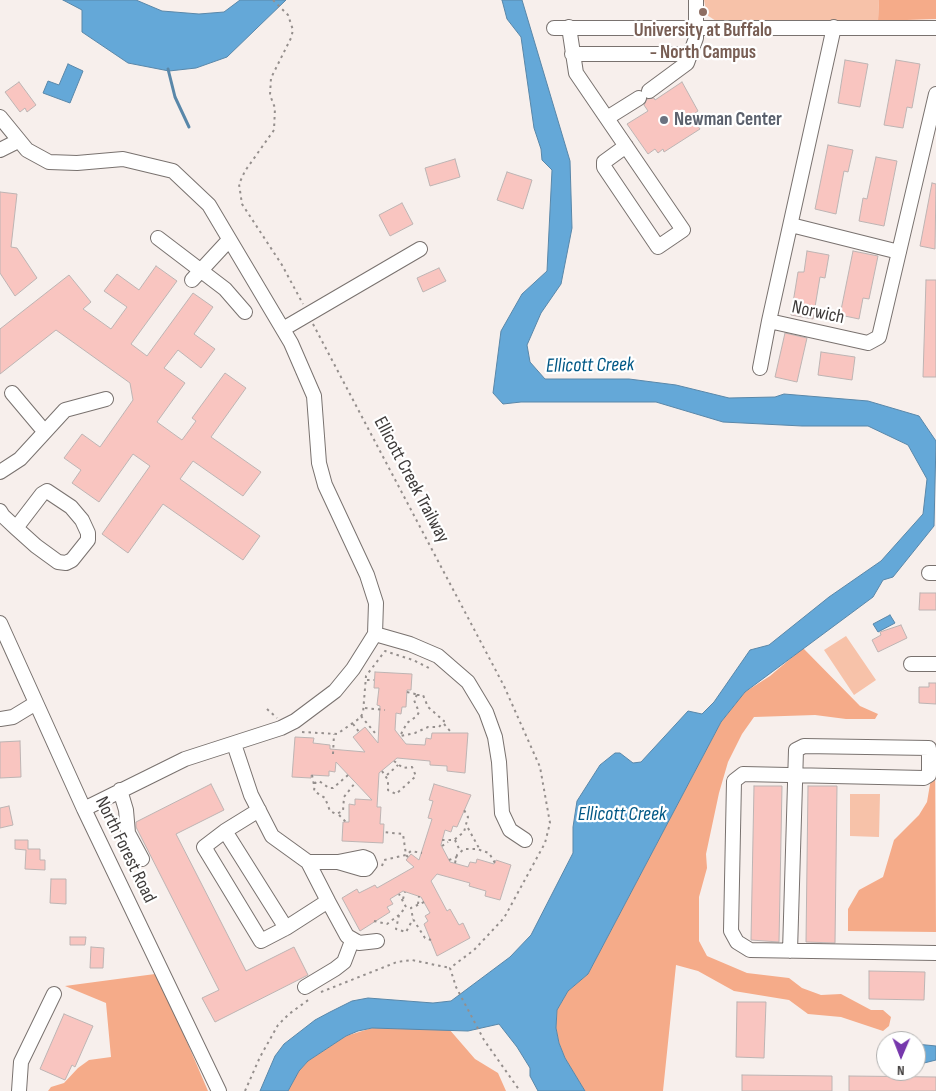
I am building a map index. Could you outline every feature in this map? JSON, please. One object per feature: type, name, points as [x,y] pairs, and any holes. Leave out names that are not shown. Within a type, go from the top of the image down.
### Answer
[{"type":"street","points":[[607,118],[687,63],[692,54],[697,26],[696,0]]},
{"type":"street","points":[[554,28],[697,26],[936,28]]},
{"type":"street","points":[[569,27],[576,73],[607,118],[626,146],[683,230],[658,247],[604,167],[604,162],[626,146]]},
{"type":"street","name":"Norwich","points":[[834,27],[768,321],[868,343],[879,337],[936,94]]},
{"type":"street","points":[[572,54],[692,54]]},
{"type":"street","points":[[0,117],[27,150],[49,162],[77,163],[123,158],[173,171],[209,205],[291,343],[314,396],[319,463],[325,485],[367,575],[376,604],[375,634],[353,669],[335,691],[318,705],[287,726],[185,760],[84,809]]},
{"type":"street","points":[[0,150],[18,141]]},
{"type":"street","points":[[791,225],[899,252]]},
{"type":"street","points":[[158,238],[197,275],[225,289],[245,312]]},
{"type":"street","points":[[197,275],[229,240]]},
{"type":"street","points":[[283,329],[420,249]]},
{"type":"street","points":[[760,368],[768,321]]},
{"type":"street","points":[[12,393],[44,431]]},
{"type":"street","points":[[0,472],[20,459],[65,410],[106,399]]},
{"type":"street","points":[[0,511],[16,528],[58,562],[66,563],[72,560],[88,540],[88,533],[82,520],[71,507],[47,491],[42,494],[16,528]]},
{"type":"street","name":"North Forest Road","points":[[0,624],[84,809],[219,1091]]},
{"type":"street","points":[[375,634],[410,644],[438,656],[468,682],[486,712],[495,737],[499,762],[502,813],[510,830],[525,840]]},
{"type":"street","points":[[911,664],[936,664]]},
{"type":"street","points":[[0,719],[13,717],[36,703]]},
{"type":"street","points":[[234,744],[251,796],[272,836],[308,862],[347,936],[352,941],[369,944],[376,941]]},
{"type":"street","points":[[790,951],[794,774],[796,750],[804,746],[932,746],[929,775],[924,778],[794,774],[743,774],[734,781],[731,931],[737,942],[750,950],[790,951],[936,953]]},
{"type":"street","points":[[120,790],[126,810],[128,833],[142,859]]},
{"type":"street","points":[[259,810],[225,831],[204,847],[261,941],[286,928],[328,901]]},
{"type":"street","points":[[225,831],[286,928]]},
{"type":"street","points":[[308,862],[338,862]]},
{"type":"street","points":[[305,987],[336,969],[344,962],[352,941]]},
{"type":"street","points":[[19,1091],[21,1062],[54,994]]},
{"type":"path","name":"Ellicott Creek Trailway","points":[[273,0],[288,15],[293,30],[291,38],[271,78],[270,95],[275,108],[274,130],[245,171],[240,184],[242,204],[282,265],[308,314],[504,686],[540,767],[550,823],[545,843],[504,918],[474,950],[450,968]]},
{"type":"path","points":[[266,709],[293,731],[334,734],[342,732],[361,716],[364,708],[366,676],[385,651],[413,660],[429,668]]},
{"type":"path","points":[[366,680],[374,680]]},
{"type":"path","points":[[407,692],[425,698],[431,711],[442,717],[443,723],[450,731]]},
{"type":"path","points":[[419,695],[414,700],[419,712],[417,716],[407,723],[400,736],[415,733],[428,727],[439,727],[443,723]]},
{"type":"path","points":[[364,708],[385,710]]},
{"type":"path","points":[[361,716],[376,733]]},
{"type":"path","points":[[353,724],[359,732]]},
{"type":"path","points":[[333,754],[334,734]]},
{"type":"path","points":[[382,771],[387,776],[388,790],[396,794],[416,776],[412,767],[403,768],[394,761]]},
{"type":"path","points":[[387,776],[398,765]]},
{"type":"path","points":[[312,775],[314,791],[325,798],[330,811],[338,814],[346,822]]},
{"type":"path","points":[[314,784],[319,781],[329,788],[333,788],[348,775]]},
{"type":"path","points":[[338,814],[343,811],[346,793],[355,783]]},
{"type":"path","points":[[442,840],[455,840],[461,836],[467,827],[468,817],[464,810]]},
{"type":"path","points":[[467,827],[480,850]]},
{"type":"path","points":[[383,832],[403,834],[407,856]]},
{"type":"path","points":[[455,840],[460,851]]},
{"type":"path","points":[[442,846],[450,841]]},
{"type":"path","points":[[382,869],[384,860],[407,856],[414,850],[422,853]]},
{"type":"path","points":[[460,851],[480,850],[490,853],[495,862]]},
{"type":"path","points":[[456,863],[460,851]]},
{"type":"path","points":[[449,860],[457,857]]},
{"type":"path","points":[[403,901],[405,892]]},
{"type":"path","points":[[399,894],[406,907]]},
{"type":"path","points":[[418,905],[420,896]]},
{"type":"path","points":[[406,907],[411,908],[424,902]]},
{"type":"path","points":[[374,921],[387,924],[406,907]]},
{"type":"path","points":[[411,908],[413,919],[425,938],[431,940]]},
{"type":"path","points":[[399,915],[396,929],[406,932],[413,919]]},
{"type":"path","points":[[244,1091],[278,1025],[289,1014],[311,998],[397,962],[412,960],[450,968],[456,986],[484,1040],[520,1091]]},
{"type":"shaded area","points":[[704,0],[879,0],[878,21],[716,21],[707,15]]},
{"type":"shaded area","points":[[879,0],[936,0],[936,19],[878,21]]},
{"type":"shaded area","points":[[846,636],[876,680],[854,695],[824,650]]},
{"type":"shaded area","points":[[803,648],[860,706],[878,714],[875,719],[846,719],[815,715],[754,717],[742,734],[728,762],[719,793],[706,854],[707,868],[699,897],[699,941],[707,956],[747,973],[789,978],[802,988],[821,995],[841,994],[871,1010],[883,1010],[891,1017],[889,1026],[883,1031],[841,1017],[808,1014],[789,1000],[734,991],[698,971],[676,965],[663,1091],[585,1091],[565,1058],[559,1043],[556,1028],[557,1010],[568,991],[588,974],[721,722],[745,692],[770,676]]},
{"type":"shaded area","points":[[935,755],[936,932],[848,931],[848,909],[859,890],[883,877],[894,840],[919,815],[927,802]]},
{"type":"shaded area","points":[[850,794],[880,794],[879,837],[850,836]]},
{"type":"shaded area","points":[[155,974],[208,1091],[48,1091],[51,1087],[64,1083],[78,1068],[89,1060],[111,1057],[106,1003],[65,986]]},
{"type":"shaded area","points":[[372,1028],[449,1029],[475,1059],[498,1073],[506,1091],[288,1091],[299,1071],[308,1061],[346,1036]]},
{"type":"water","points":[[63,0],[136,0],[162,11],[199,14],[224,12],[240,0],[286,0],[227,57],[196,68],[169,71],[128,63],[82,32],[82,10]]},
{"type":"water","name":"Ellicott Creek","points":[[502,0],[522,0],[570,161],[572,228],[561,284],[541,313],[527,345],[530,362],[545,379],[629,379],[676,385],[729,398],[775,397],[784,394],[868,401],[919,416],[936,441],[934,526],[893,577],[883,580],[873,597],[745,692],[721,722],[588,974],[568,991],[557,1010],[556,1028],[559,1043],[565,1058],[585,1091],[538,1091],[530,1076],[530,1068],[499,1024],[468,1031],[372,1028],[358,1031],[346,1036],[308,1061],[299,1071],[288,1091],[260,1091],[275,1056],[284,1044],[315,1020],[352,1001],[368,998],[433,1003],[451,1001],[510,957],[531,935],[573,853],[573,827],[577,801],[600,765],[615,753],[620,753],[633,763],[641,762],[688,711],[702,714],[714,702],[750,650],[769,645],[829,597],[881,561],[923,514],[927,479],[908,445],[868,426],[802,426],[723,422],[656,402],[521,402],[503,404],[493,393],[501,331],[522,294],[547,271],[552,170],[542,160],[541,149],[534,128],[521,37],[507,19]]},
{"type":"water","points":[[68,64],[83,71],[70,103],[43,93],[48,81],[59,85]]},
{"type":"water","points":[[890,615],[895,623],[878,632],[873,624]]},
{"type":"water","points":[[926,1045],[936,1046],[936,1060],[926,1062]]},
{"type":"building","points":[[845,60],[868,64],[860,107],[838,103]]},
{"type":"building","points":[[896,60],[920,64],[912,108],[907,107],[903,128],[884,125]]},
{"type":"building","points":[[19,82],[36,105],[27,112],[25,108],[20,112],[5,92]]},
{"type":"building","name":"Newman Center","points":[[682,82],[698,111],[691,116],[700,129],[664,152],[663,149],[658,153],[655,149],[648,154],[627,124],[648,111],[644,105],[647,99],[654,98],[655,100]]},
{"type":"building","points":[[828,145],[853,150],[848,172],[844,171],[836,214],[815,209]]},
{"type":"building","points":[[876,157],[897,161],[884,226],[859,221],[863,198],[867,199]]},
{"type":"building","points":[[455,159],[460,177],[430,186],[425,168]]},
{"type":"building","points":[[507,172],[532,180],[523,209],[497,200]]},
{"type":"building","points":[[932,183],[936,184],[935,249],[920,246]]},
{"type":"building","points":[[0,192],[17,194],[11,247],[17,248],[37,278],[15,296],[0,273]]},
{"type":"building","points":[[402,203],[413,224],[390,236],[379,215]]},
{"type":"building","points":[[807,251],[829,255],[825,278],[820,277],[813,319],[791,315],[798,272],[804,272]]},
{"type":"building","points":[[853,251],[878,256],[869,299],[863,298],[859,319],[840,315]]},
{"type":"building","points":[[156,266],[177,281],[131,344],[147,356],[193,293],[213,307],[194,334],[215,349],[201,368],[178,350],[164,368],[185,383],[157,422],[182,440],[196,421],[192,418],[225,373],[246,388],[211,437],[261,472],[243,496],[193,461],[180,479],[260,536],[243,560],[163,504],[128,553],[102,534],[150,466],[133,454],[99,502],[72,483],[81,470],[64,458],[82,434],[100,447],[133,400],[130,383],[56,330],[0,374],[0,329],[69,275],[91,302],[83,309],[111,329],[127,307],[104,291],[117,274],[139,290]]},
{"type":"building","points":[[439,268],[446,281],[423,292],[417,278]]},
{"type":"building","points":[[926,280],[936,280],[936,377],[923,377]]},
{"type":"building","points":[[785,333],[807,338],[797,382],[775,377]]},
{"type":"building","points":[[821,352],[855,357],[852,380],[818,375]]},
{"type":"building","points":[[920,593],[936,593],[936,610],[919,610]]},
{"type":"building","points":[[901,625],[907,638],[878,652],[872,640],[881,635],[880,632]]},
{"type":"building","points":[[375,672],[412,674],[411,690],[407,690],[406,707],[402,707],[401,714],[396,713],[395,730],[406,744],[425,745],[426,738],[431,739],[432,733],[468,733],[465,773],[447,771],[447,766],[430,765],[430,761],[397,758],[379,773],[377,807],[381,807],[380,824],[384,824],[383,843],[342,841],[343,822],[349,822],[349,804],[355,805],[355,799],[372,800],[336,762],[335,772],[329,771],[329,776],[311,775],[311,778],[292,777],[295,737],[314,738],[313,743],[330,745],[330,749],[365,752],[353,737],[365,727],[378,743],[380,706],[377,705],[379,688],[374,688]]},
{"type":"building","points":[[929,683],[936,683],[936,704],[919,703],[919,687],[929,687]]},
{"type":"building","points":[[20,741],[21,777],[0,778],[0,742]]},
{"type":"building","points":[[211,784],[224,810],[176,834],[246,971],[294,947],[308,975],[215,1022],[202,998],[219,990],[136,827],[136,822]]},
{"type":"building","points":[[434,784],[471,795],[457,827],[453,826],[451,832],[445,830],[441,845],[450,862],[468,867],[470,862],[476,863],[477,859],[494,864],[496,860],[511,865],[500,900],[485,896],[486,891],[469,886],[470,883],[437,874],[431,881],[447,911],[450,909],[459,925],[463,923],[470,938],[437,956],[424,924],[428,921],[425,916],[430,913],[421,897],[403,891],[390,899],[393,904],[387,907],[390,912],[360,931],[342,898],[357,889],[359,893],[375,885],[377,888],[414,867],[406,860],[411,854],[419,860],[432,819],[428,818],[433,801],[429,800]]},
{"type":"building","points":[[754,786],[782,786],[779,942],[751,940]]},
{"type":"building","points":[[808,786],[837,786],[835,943],[806,942]]},
{"type":"building","points":[[9,806],[13,825],[0,828],[0,808]]},
{"type":"building","points":[[15,840],[28,840],[28,849],[40,849],[40,860],[45,860],[45,870],[25,869],[26,850],[15,849]]},
{"type":"building","points":[[51,879],[66,879],[66,904],[50,903]]},
{"type":"building","points":[[70,937],[86,937],[85,945],[70,945]]},
{"type":"building","points":[[91,947],[104,948],[103,968],[90,968]]},
{"type":"building","points":[[869,971],[925,972],[924,1000],[869,999]]},
{"type":"building","points":[[737,1002],[766,1002],[764,1058],[736,1057]]},
{"type":"building","points":[[64,1014],[93,1026],[75,1067],[72,1065],[65,1080],[40,1069]]},
{"type":"building","points":[[742,1075],[832,1076],[832,1091],[742,1091]]},
{"type":"building","points":[[849,1076],[876,1076],[876,1081],[926,1081],[926,1077],[936,1077],[936,1091],[849,1091]]},
{"type":"waterway","points":[[168,69],[175,97],[189,127]]},
{"type":"place","name":"University at Buffalo - North Campus","points":[[703,12]]},
{"type":"place","name":"Newman Center","points":[[664,120]]}]
